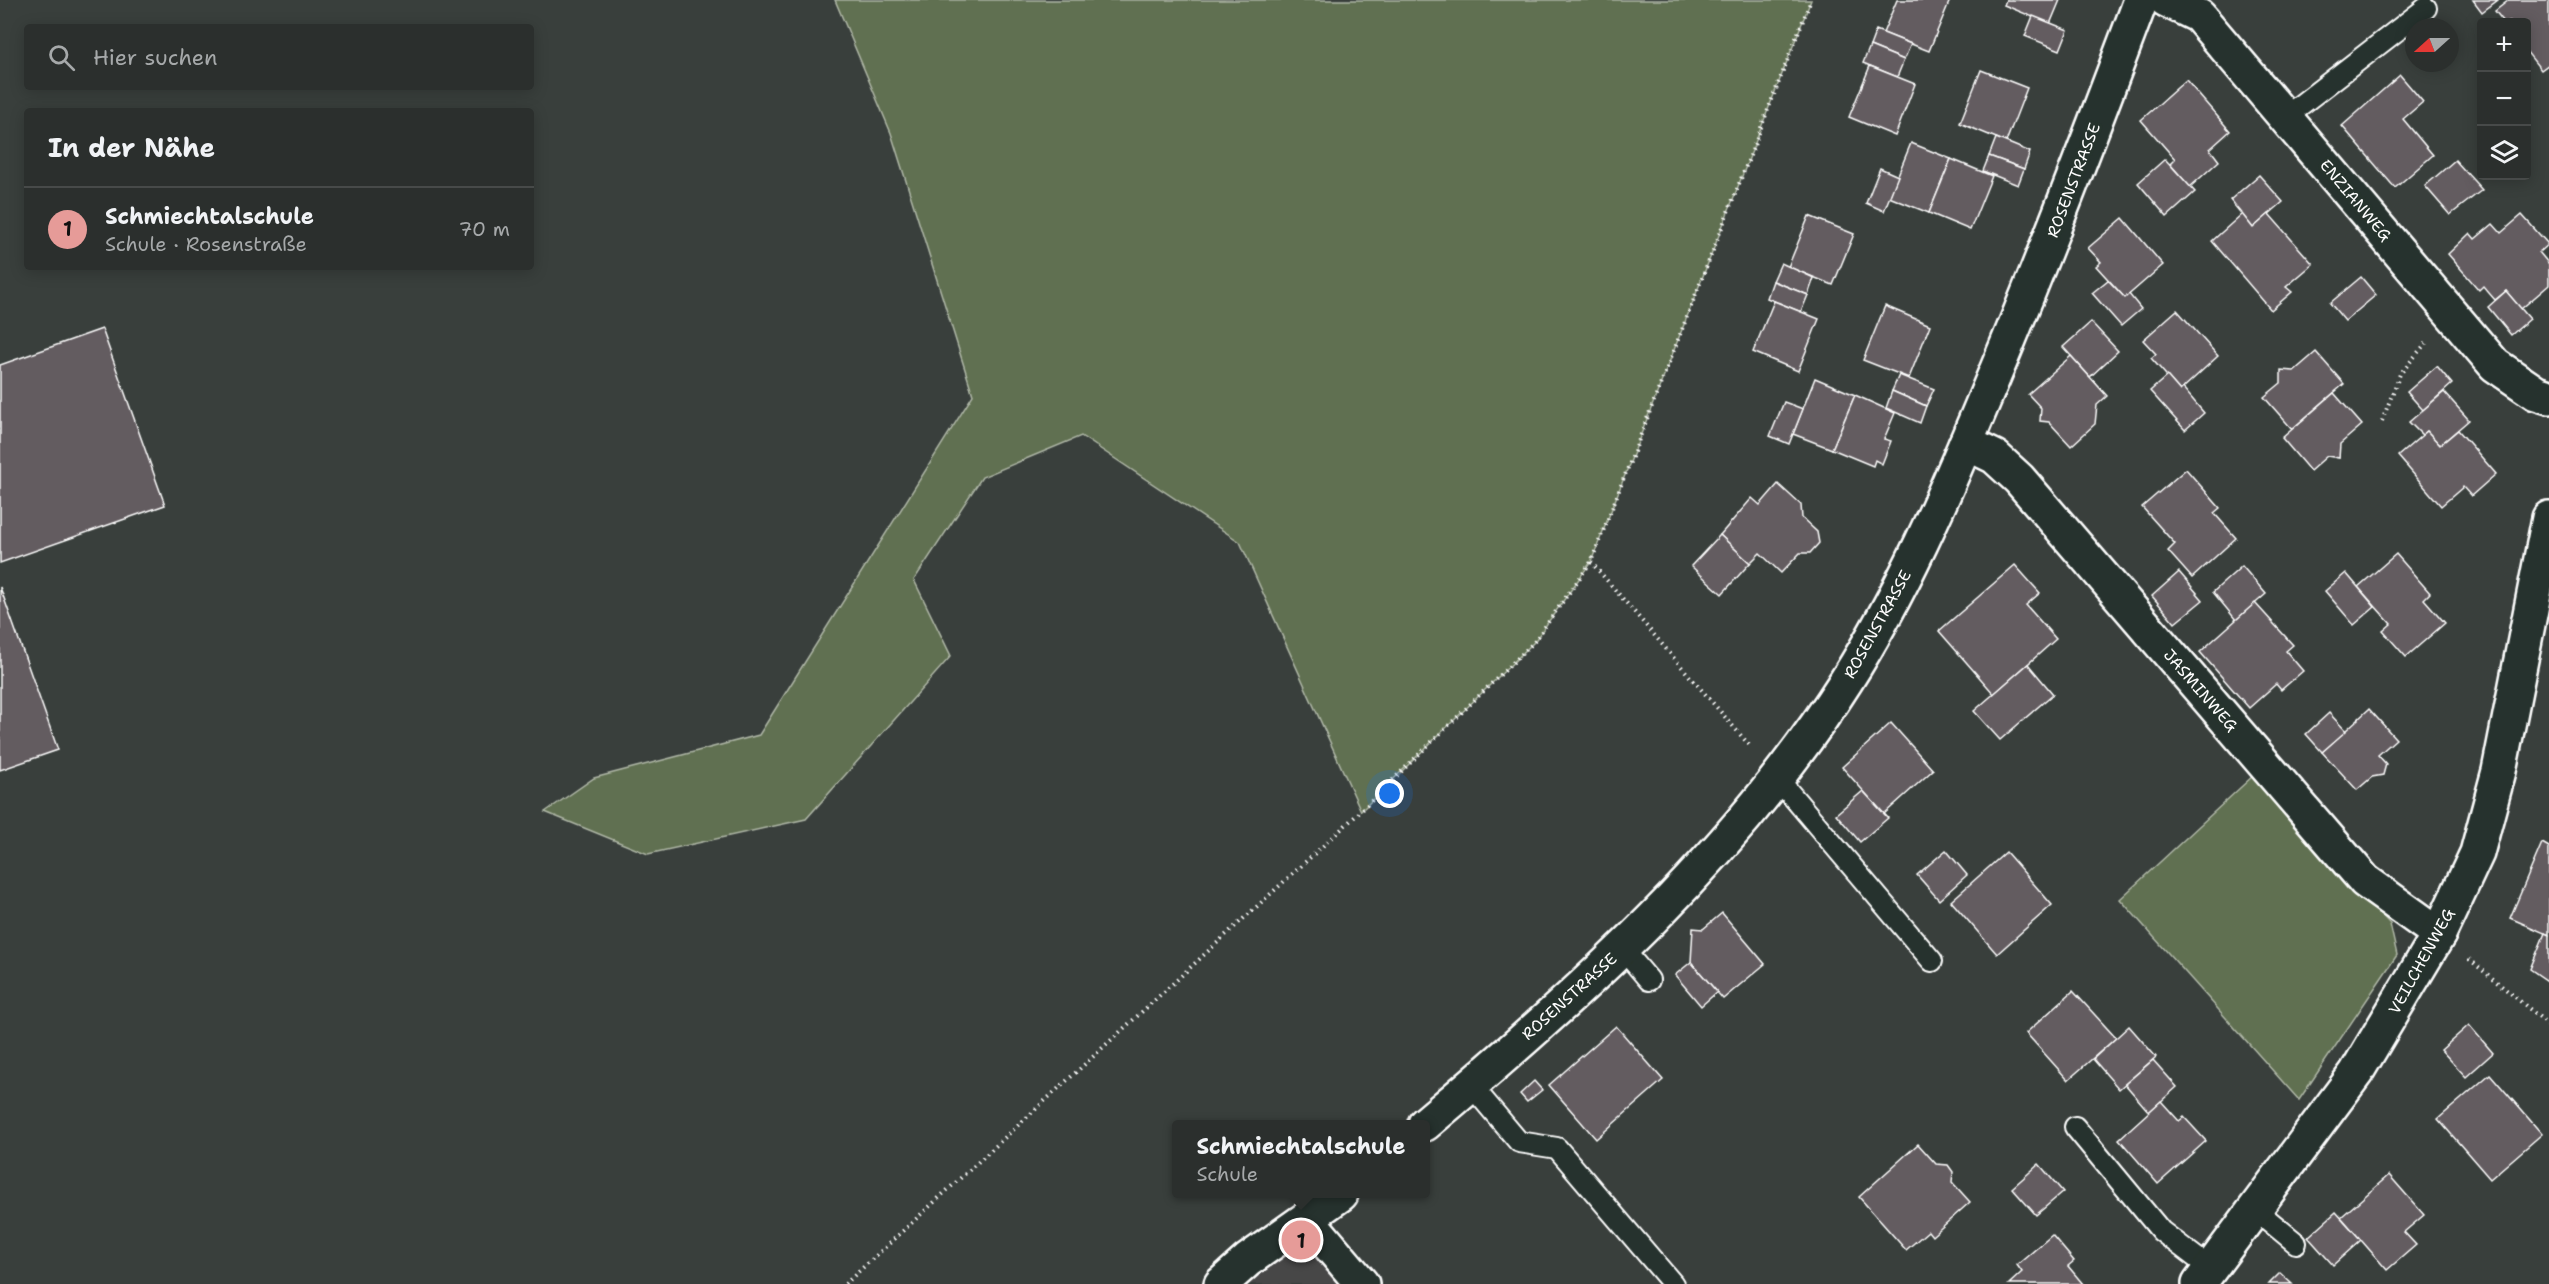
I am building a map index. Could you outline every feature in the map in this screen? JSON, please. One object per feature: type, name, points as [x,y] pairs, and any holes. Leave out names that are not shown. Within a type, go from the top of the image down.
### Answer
[{"type":"street","name":"ROSENSTRASSE","points":[[1430,1121],[1659,915],[1777,778],[1845,683],[1883,618],[1966,443],[2043,260],[2141,0]]},
{"type":"street","name":"ENZIANWEG","points":[[2166,0],[2199,16],[2495,365],[2536,393],[2549,397]]},
{"type":"street","name":"JASMINWEG","points":[[1966,443],[1995,457],[2019,479],[2365,881],[2439,934]]},
{"type":"street","name":"VEILCHENWEG","points":[[2205,1276],[2356,1072],[2439,934],[2477,853],[2499,771],[2549,518]]},
{"type":"street","points":[[1221,1284],[1248,1260],[1336,1198]]},
{"type":"street","points":[[1307,1219],[1362,1284]]},
{"type":"lane","points":[[2285,117],[2426,8]]},
{"type":"lane","points":[[1777,778],[1932,961]]},
{"type":"lane","points":[[1622,948],[1649,980]]},
{"type":"lane","points":[[1471,1085],[1520,1142],[1557,1148],[1673,1284]]},
{"type":"lane","points":[[2075,1127],[2161,1231],[2205,1276]]},
{"type":"lane","points":[[2256,1210],[2296,1243]]},
{"type":"path","points":[[845,1284],[1369,803],[1534,642],[1591,562],[1811,0]]},
{"type":"path","points":[[2382,421],[2400,375],[2451,312]]},
{"type":"path","points":[[1591,562],[1777,778]]},
{"type":"path","points":[[2439,934],[2549,1025]]},
{"type":"shaded area","points":[[1307,1219],[1362,1284],[1221,1284]]},
{"type":"green space","points":[[835,0],[1811,0],[1591,562],[1534,642],[1361,811],[1240,542],[1081,436],[982,477],[914,580],[951,656],[806,819],[648,854],[545,812],[594,778],[759,735],[973,395],[891,133]]},
{"type":"green space","points":[[2254,775],[2390,924],[2397,955],[2299,1100],[2120,899]]},
{"type":"building","points":[[1897,0],[1950,0],[1929,51],[1883,33]]},
{"type":"building","points":[[2006,0],[2060,0],[2050,24],[2004,5]]},
{"type":"building","points":[[2473,0],[2498,0],[2482,12]]},
{"type":"building","points":[[2509,0],[2549,0],[2549,64],[2541,70],[2531,57],[2531,18],[2501,18],[2495,11]]},
{"type":"building","points":[[2033,16],[2068,30],[2060,50],[2025,36]]},
{"type":"building","points":[[1876,30],[1911,44],[1904,60],[1870,46]]},
{"type":"building","points":[[1870,46],[1904,60],[1897,77],[1863,63]]},
{"type":"building","points":[[1870,66],[1915,84],[1895,136],[1849,117]]},
{"type":"building","points":[[1981,70],[2027,88],[2006,142],[1960,123]]},
{"type":"building","points":[[2400,75],[2423,102],[2403,119],[2433,155],[2395,188],[2342,126]]},
{"type":"building","points":[[2186,80],[2230,131],[2210,149],[2219,161],[2190,187],[2170,164],[2175,159],[2141,120]]},
{"type":"building","points":[[1996,138],[2030,152],[2024,169],[1989,156]]},
{"type":"building","points":[[1911,143],[1951,159],[1929,213],[1889,197]]},
{"type":"building","points":[[1989,156],[2024,169],[2018,185],[1983,171]]},
{"type":"building","points":[[1951,159],[1992,176],[1970,230],[1929,213]]},
{"type":"building","points":[[2165,159],[2195,192],[2167,217],[2138,183]]},
{"type":"building","points":[[2455,160],[2482,190],[2450,215],[2425,186]]},
{"type":"building","points":[[1880,168],[1898,176],[1884,211],[1866,203]]},
{"type":"building","points":[[2259,175],[2283,202],[2253,228],[2230,200]]},
{"type":"building","points":[[2242,214],[2253,228],[2269,214],[2313,264],[2286,287],[2292,292],[2271,310],[2212,241]]},
{"type":"building","points":[[2522,215],[2548,244],[2539,252],[2549,264],[2549,285],[2521,309],[2506,291],[2495,300],[2483,286],[2479,290],[2448,254],[2470,233],[2475,239],[2493,224],[2501,233]]},
{"type":"building","points":[[1809,216],[1854,234],[1833,285],[1788,267]]},
{"type":"building","points":[[2123,218],[2163,265],[2125,298],[2096,266],[2101,262],[2088,248]]},
{"type":"building","points":[[1781,263],[1814,278],[1808,295],[1773,281]]},
{"type":"building","points":[[2361,277],[2376,295],[2345,321],[2330,303]]},
{"type":"building","points":[[2108,280],[2125,298],[2129,294],[2141,309],[2121,326],[2092,293]]},
{"type":"building","points":[[1773,281],[1808,295],[1801,312],[1767,298]]},
{"type":"building","points":[[2506,291],[2530,319],[2511,335],[2488,307]]},
{"type":"building","points":[[1774,301],[1819,319],[1798,371],[1753,352]]},
{"type":"building","points":[[1885,306],[1930,325],[1909,378],[1863,360]]},
{"type":"building","points":[[2177,310],[2218,356],[2180,391],[2151,358],[2156,354],[2143,340]]},
{"type":"building","points":[[2091,322],[2118,351],[2090,377],[2063,347]]},
{"type":"building","points":[[102,329],[165,505],[0,563],[0,365]]},
{"type":"building","points":[[2316,352],[2344,384],[2292,429],[2264,397],[2281,383],[2281,370],[2294,371]]},
{"type":"building","points":[[2071,356],[2107,396],[2097,405],[2095,424],[2071,446],[2049,422],[2040,421],[2041,408],[2028,394]]},
{"type":"building","points":[[2437,366],[2452,384],[2423,410],[2407,392]]},
{"type":"building","points":[[1899,375],[1934,389],[1926,406],[1892,391]]},
{"type":"building","points":[[2167,376],[2180,391],[2183,388],[2204,413],[2185,430],[2150,391]]},
{"type":"building","points":[[1815,378],[1855,395],[1832,449],[1793,434]]},
{"type":"building","points":[[1892,391],[1926,406],[1920,423],[1886,408]]},
{"type":"building","points":[[2444,392],[2469,420],[2440,445],[2427,431],[2422,435],[2409,422]]},
{"type":"building","points":[[2334,393],[2362,425],[2340,444],[2339,458],[2327,456],[2310,471],[2282,438]]},
{"type":"building","points":[[1855,395],[1895,413],[1884,439],[1891,441],[1882,464],[1875,460],[1873,466],[1832,449]]},
{"type":"building","points":[[1784,402],[1803,409],[1789,444],[1770,436]]},
{"type":"building","points":[[2458,430],[2496,474],[2471,496],[2463,487],[2441,506],[2398,456],[2427,431],[2440,445]]},
{"type":"building","points":[[2186,469],[2220,508],[2214,513],[2236,538],[2192,578],[2168,551],[2175,544],[2142,507]]},
{"type":"building","points":[[1778,484],[1801,505],[1802,518],[1817,532],[1819,543],[1810,553],[1800,553],[1781,573],[1760,553],[1750,563],[1720,535],[1752,498],[1760,505]]},
{"type":"building","points":[[1720,535],[1750,563],[1722,594],[1691,566]]},
{"type":"building","points":[[2396,554],[2430,593],[2424,599],[2445,623],[2406,657],[2383,631],[2391,624],[2358,587]]},
{"type":"building","points":[[2015,565],[2040,593],[2026,605],[2056,639],[1994,694],[1939,631]]},
{"type":"building","points":[[2242,566],[2266,594],[2236,620],[2213,592]]},
{"type":"building","points":[[2179,572],[2203,600],[2175,623],[2152,596]]},
{"type":"building","points":[[2346,573],[2375,607],[2354,625],[2325,591]]},
{"type":"building","points":[[0,587],[58,750],[0,770]]},
{"type":"building","points":[[2255,603],[2293,645],[2286,651],[2303,671],[2281,690],[2276,684],[2249,708],[2200,652]]},
{"type":"building","points":[[2028,664],[2053,694],[2000,740],[1974,711]]},
{"type":"building","points":[[2369,709],[2396,739],[2378,755],[2386,764],[2383,775],[2372,777],[2357,790],[2322,752]]},
{"type":"building","points":[[2329,713],[2346,731],[2322,752],[2306,734]]},
{"type":"building","points":[[1891,723],[1933,770],[1884,814],[1842,767]]},
{"type":"building","points":[[1863,791],[1888,818],[1860,842],[1836,814]]},
{"type":"building","points":[[2542,843],[2549,847],[2549,935],[2510,918]]},
{"type":"building","points":[[1946,850],[1967,875],[1939,900],[1917,875]]},
{"type":"building","points":[[2006,852],[2052,905],[1997,954],[1951,901]]},
{"type":"building","points":[[1722,913],[1765,964],[1723,999],[1691,962],[1693,928],[1703,929]]},
{"type":"building","points":[[2545,933],[2549,935],[2549,982],[2530,969]]},
{"type":"building","points":[[1691,962],[1717,992],[1701,1006],[1675,975]]},
{"type":"building","points":[[2073,991],[2116,1038],[2068,1080],[2026,1033]]},
{"type":"building","points":[[2469,1025],[2493,1053],[2466,1077],[2441,1050]]},
{"type":"building","points":[[1616,1026],[1663,1080],[1596,1139],[1549,1085]]},
{"type":"building","points":[[2129,1026],[2156,1057],[2119,1089],[2093,1059]]},
{"type":"building","points":[[2153,1060],[2177,1087],[2149,1112],[2125,1084]]},
{"type":"building","points":[[2490,1074],[2542,1134],[2490,1179],[2438,1119]]},
{"type":"building","points":[[1534,1081],[1542,1090],[1527,1102],[1520,1094]]},
{"type":"building","points":[[2161,1101],[2179,1121],[2184,1117],[2206,1141],[2158,1184],[2119,1139]]},
{"type":"building","points":[[1918,1144],[1936,1164],[1948,1165],[1953,1172],[1952,1182],[1970,1202],[1932,1236],[1928,1231],[1906,1250],[1859,1197]]},
{"type":"building","points":[[2039,1164],[2063,1192],[2036,1215],[2012,1188]]},
{"type":"building","points":[[2389,1175],[2424,1215],[2404,1232],[2416,1245],[2387,1270],[2341,1217]]},
{"type":"building","points":[[2336,1212],[2361,1240],[2333,1265],[2308,1237]]},
{"type":"building","points":[[2052,1235],[2074,1261],[2068,1266],[2083,1284],[2009,1284],[2022,1272],[2017,1265]]},
{"type":"building","points":[[2280,1273],[2292,1284],[2269,1284]]},
{"type":"place","name":"Schmiechtalschule","points":[[1301,1240]]}]
